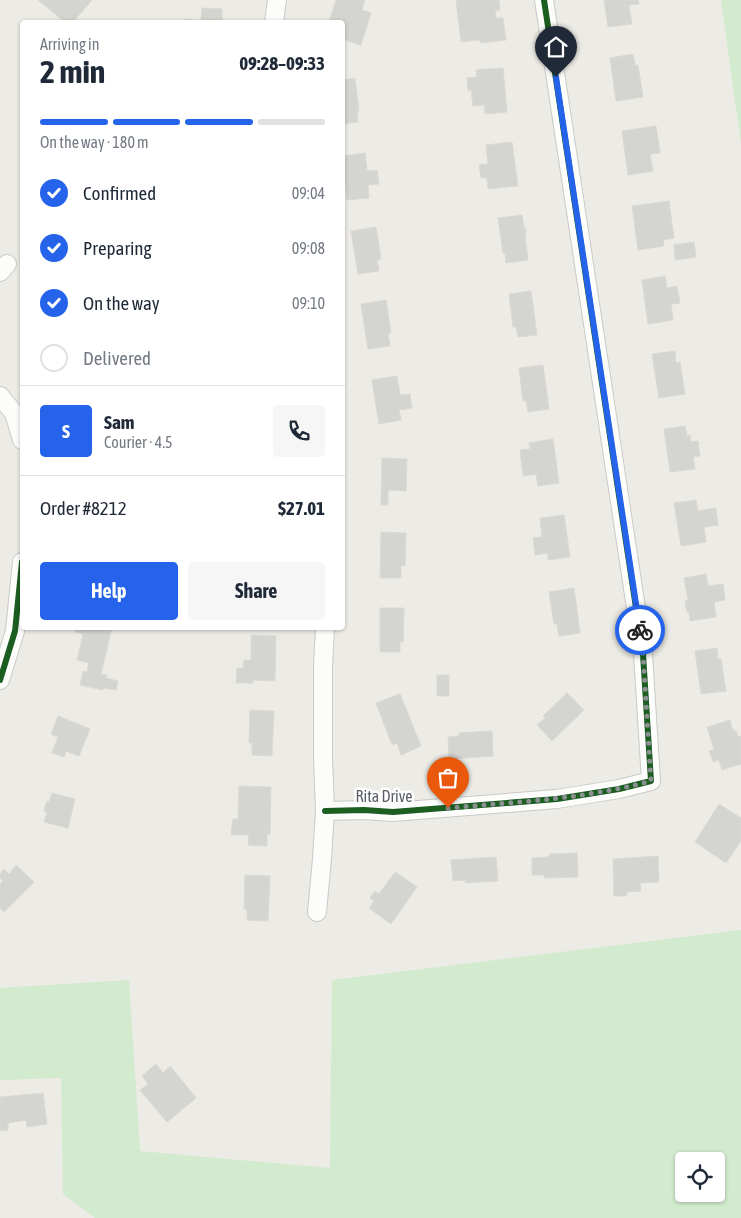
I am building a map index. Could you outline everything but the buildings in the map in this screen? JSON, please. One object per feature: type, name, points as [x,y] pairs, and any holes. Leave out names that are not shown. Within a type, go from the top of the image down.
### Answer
[{"type":"street","points":[[274,20],[277,0]]},
{"type":"street","name":"Rita Drive","points":[[325,811],[364,810],[394,812],[557,799],[619,790],[651,781],[643,654],[544,0]]},
{"type":"street","points":[[0,396],[14,413],[20,433]]},
{"type":"street","points":[[0,680],[15,631],[20,582]]},
{"type":"street","points":[[317,912],[325,811],[323,757],[325,630]]},
{"type":"green space","points":[[721,0],[741,0],[741,144]]},
{"type":"green space","points":[[741,930],[741,1218],[95,1218],[63,1194],[61,1078],[0,1080],[0,988],[129,980],[140,1151],[330,1168],[332,980]]},
{"type":"cycle path","points":[[325,811],[364,810],[393,812],[557,799],[619,789],[651,781],[643,654],[544,0]]},
{"type":"cycle path","points":[[0,680],[15,631],[20,582]]},
{"type":"way so far","points":[[448,808],[573,797],[619,790],[651,781],[640,630]]},
{"type":"route","points":[[556,77],[640,630]]}]
